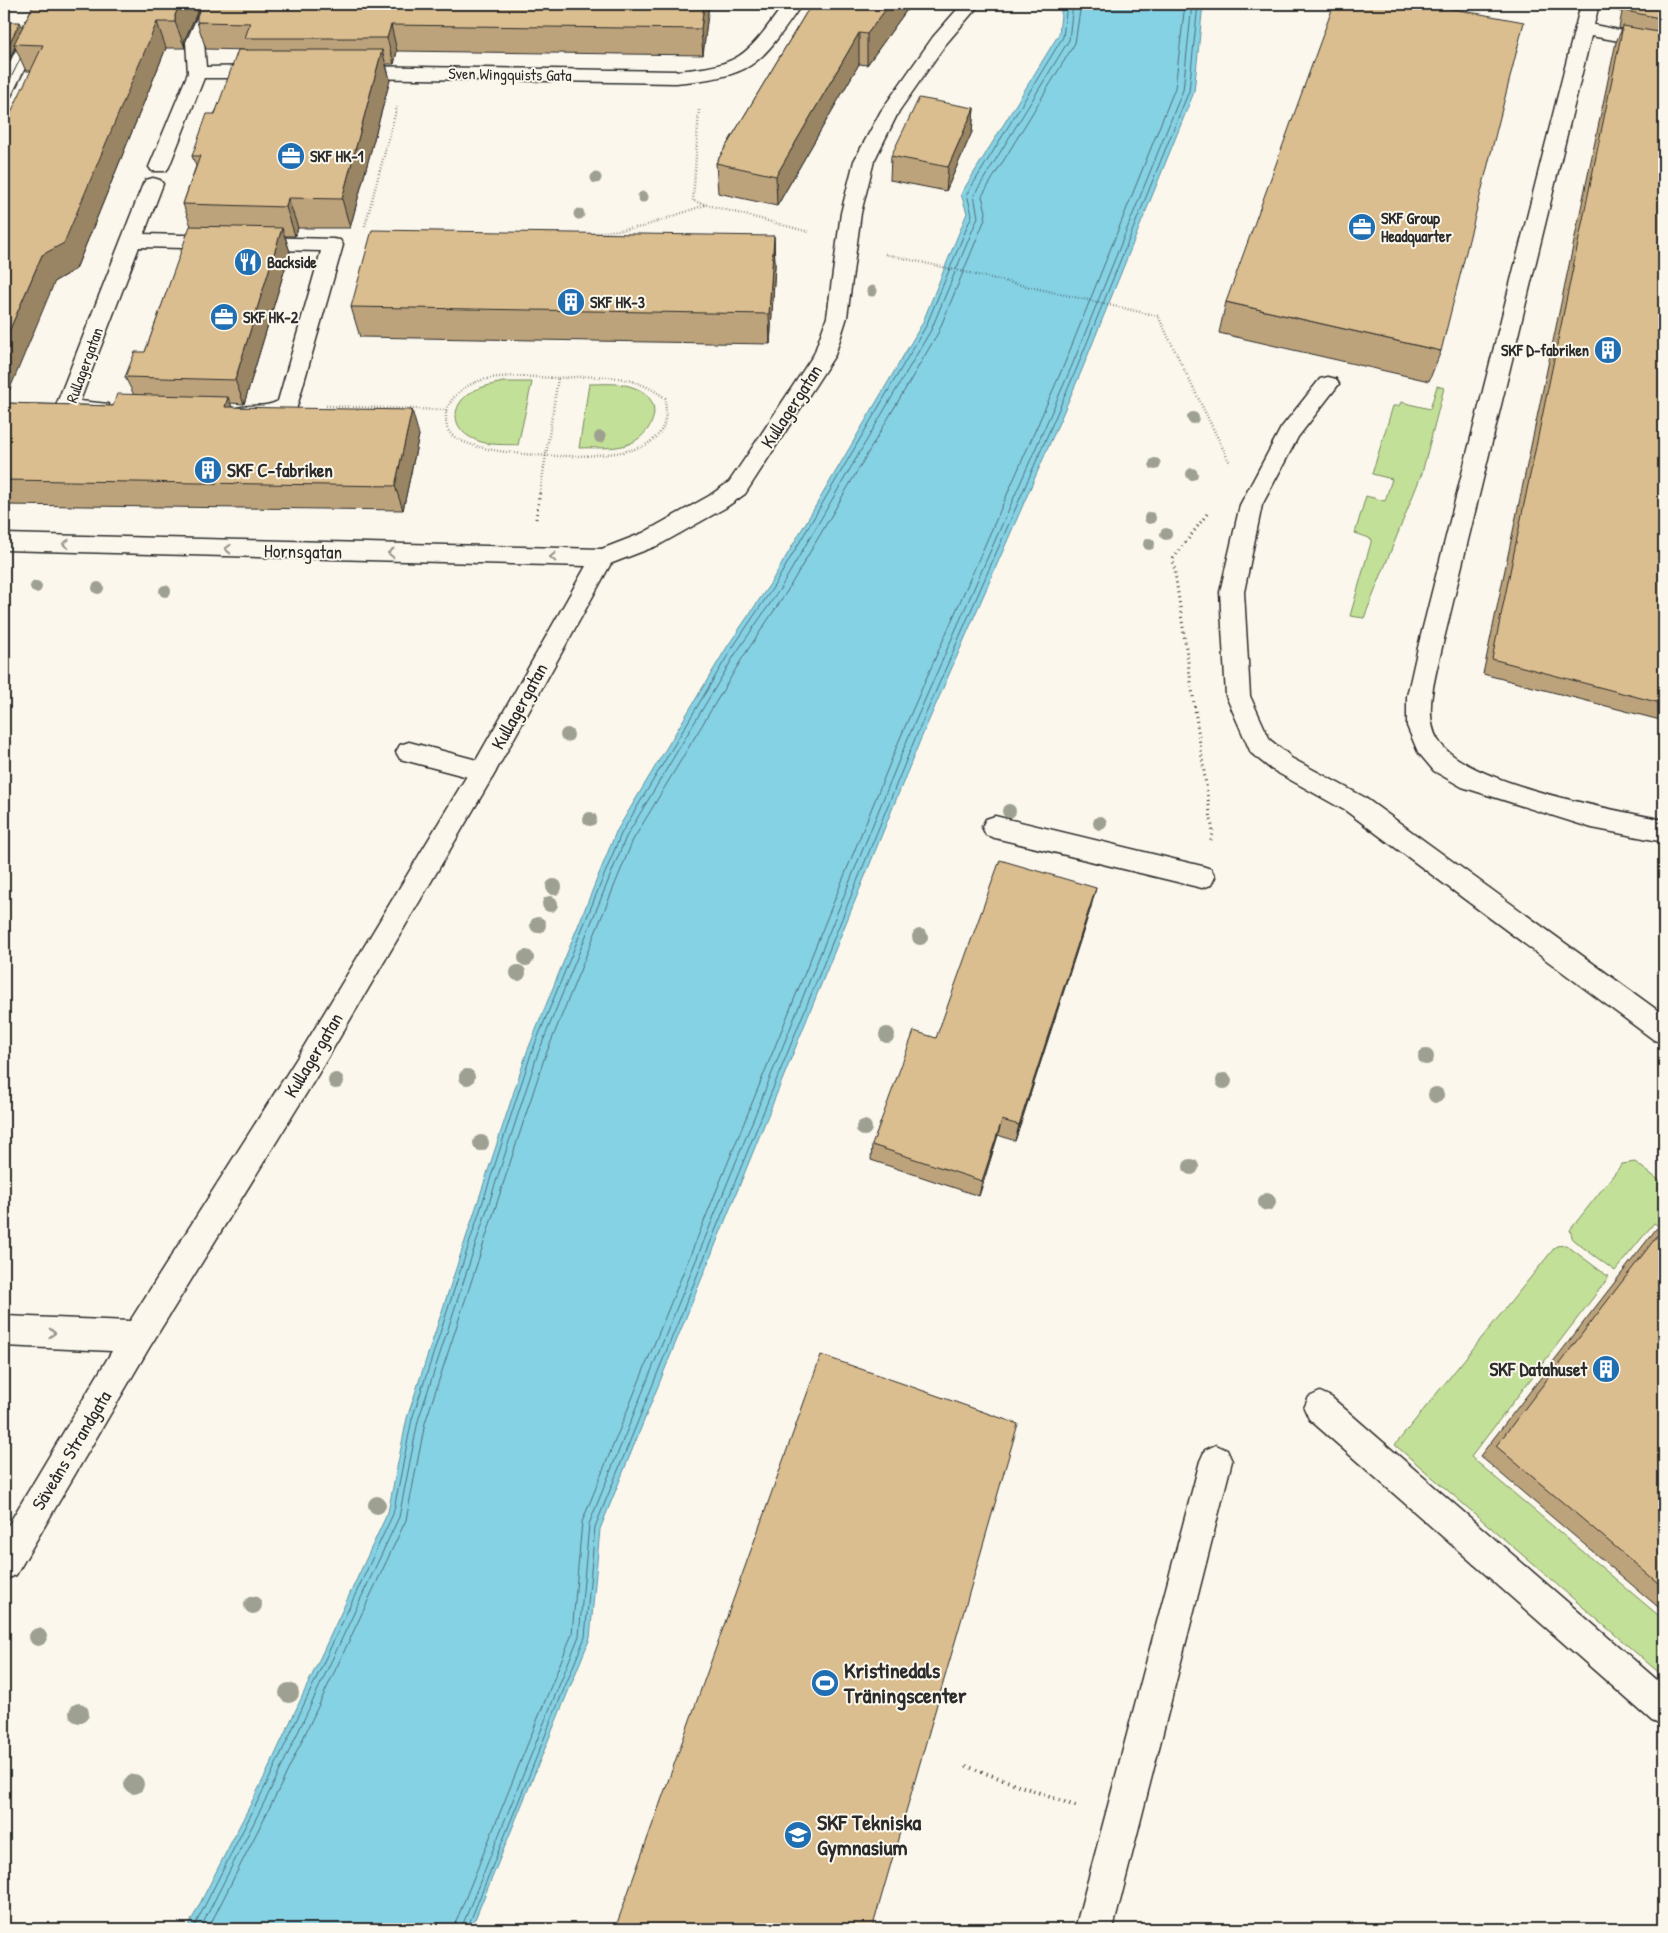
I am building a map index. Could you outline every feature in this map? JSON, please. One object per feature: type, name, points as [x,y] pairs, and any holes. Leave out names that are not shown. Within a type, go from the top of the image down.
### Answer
[{"type":"street","points":[[4,92],[48,4]]},
{"type":"street","name":"Rullagergatan","points":[[124,410],[66,408],[196,73],[195,42],[212,4]]},
{"type":"street","name":"Sven Wingquists Gata","points":[[330,72],[676,77],[701,75],[725,71],[748,60],[766,42],[793,4]]},
{"type":"street","name":"Kullagergatan","points":[[138,1337],[307,1066],[483,771],[602,558],[651,540],[718,502],[736,488],[824,355],[837,317],[846,264],[851,213],[864,160],[890,111],[939,41],[971,4]]},
{"type":"street","points":[[1590,4],[1431,643],[1419,696],[1420,726],[1427,745],[1443,764],[1471,780],[1592,816],[1664,832]]},
{"type":"street","points":[[1584,29],[1664,44]]},
{"type":"street","points":[[196,73],[282,72]]},
{"type":"street","points":[[130,240],[334,245],[288,404],[271,414],[222,412]]},
{"type":"street","points":[[1328,384],[1289,433],[1252,505],[1232,592],[1238,696],[1260,746],[1280,762],[1355,804],[1434,864],[1664,1031]]},
{"type":"street","name":"Hornsgatan","points":[[4,542],[602,558]]},
{"type":"street","points":[[409,752],[483,771]]},
{"type":"street","points":[[995,827],[1202,877]]},
{"type":"street","points":[[4,1332],[138,1337]]},
{"type":"street","name":"Säveåns Strandgata","points":[[4,1563],[138,1337]]},
{"type":"street","points":[[1320,1408],[1664,1708]]},
{"type":"street","points":[[1094,1929],[1216,1462]]},
{"type":"path","points":[[334,245],[362,236],[407,72]]},
{"type":"path","points":[[701,75],[693,201],[789,225],[847,243]]},
{"type":"path","points":[[583,235],[642,227],[705,205]]},
{"type":"path","points":[[880,253],[1133,308]]},
{"type":"path","points":[[500,376],[612,377],[628,378],[644,383],[664,398],[668,418],[659,434],[647,446],[629,453],[548,456],[511,454],[465,444],[453,436],[446,428],[446,410],[455,393],[464,386],[500,376]]},
{"type":"path","points":[[513,556],[520,521],[536,522],[548,456],[558,378]]},
{"type":"path","points":[[288,404],[446,410]]},
{"type":"path","points":[[966,1766],[1122,1823]]},
{"type":"green space","points":[[503,382],[532,382],[518,445],[481,442],[463,432],[456,421],[457,408],[467,395],[480,388]]},
{"type":"green space","points":[[589,384],[624,385],[645,393],[651,400],[654,408],[650,425],[645,432],[638,439],[623,446],[579,448]]},
{"type":"green space","points":[[1437,386],[1444,388],[1422,473],[1364,618],[1350,616],[1372,539],[1355,533],[1366,496],[1385,501],[1392,479],[1372,474],[1393,406],[1399,406],[1401,402],[1430,409]]},
{"type":"green space","points":[[1635,1162],[1664,1184],[1664,1230],[1654,1223],[1615,1271],[1573,1240],[1570,1230],[1622,1164]]},
{"type":"green space","points":[[1566,1245],[1609,1277],[1471,1457],[1664,1620],[1664,1677],[1395,1445],[1556,1246]]},
{"type":"water","points":[[1062,4],[1203,4],[1194,92],[1081,372],[919,743],[600,1529],[590,1638],[471,1929],[187,1929],[266,1774],[388,1512],[407,1418],[527,1052],[616,832],[727,647],[770,584],[922,324],[967,213],[961,194],[1059,34]]},
{"type":"building","points":[[34,4],[180,4],[175,15],[175,22],[157,22],[64,243],[42,255],[4,343],[4,127],[43,45],[14,44]]},
{"type":"building","points":[[202,4],[704,4],[701,29],[391,25],[387,38],[245,38],[250,23],[197,22],[197,16]]},
{"type":"building","points":[[813,4],[890,4],[867,34],[859,33],[776,176],[716,163],[806,13]]},
{"type":"building","name":"SKF Group Headquarter","points":[[1334,4],[1426,4],[1524,22],[1441,351],[1226,302]]},
{"type":"building","points":[[1627,4],[1664,4],[1664,19],[1626,11]]},
{"type":"building","points":[[4,22],[20,22],[4,54]]},
{"type":"building","name":"SKF D-fabriken","points":[[1623,26],[1664,33],[1664,704],[1492,659]]},
{"type":"building","name":"SKF HK-1","points":[[238,50],[382,50],[342,199],[288,198],[286,207],[183,204],[200,156],[192,156],[207,114],[215,114]]},
{"type":"building","points":[[919,98],[974,108],[948,167],[891,156]]},
{"type":"building","name":"SKF HK-2","points":[[190,226],[282,228],[235,380],[125,377],[135,352],[145,352]]},
{"type":"building","points":[[372,230],[774,236],[769,314],[351,307]]},
{"type":"building","name":"SKF C-fabriken","points":[[117,394],[228,397],[225,407],[412,410],[395,486],[4,480],[4,403],[113,406]]},
{"type":"building","points":[[1000,860],[1096,888],[1019,1125],[1002,1120],[982,1181],[872,1145],[914,1031],[936,1038]]},
{"type":"building","name":"SKF Datahuset","points":[[1664,1227],[1664,1588],[1496,1446]]},
{"type":"building","name":"Kristinedals Träningscenter","points":[[821,1355],[1018,1424],[872,1929],[615,1929]]},
{"type":"tram line","points":[[4,63],[34,4]]},
{"type":"tram line","points":[[4,92],[26,47]]},
{"type":"place","name":"SKF HK-1","points":[[291,156]]},
{"type":"place","name":"SKF Group Headquarter","points":[[1362,227]]},
{"type":"place","name":"Backside","points":[[248,262]]},
{"type":"place","name":"SKF HK-3","points":[[571,302]]},
{"type":"place","name":"SKF HK-2","points":[[224,317]]},
{"type":"place","name":"SKF D-fabriken","points":[[1608,350]]},
{"type":"place","name":"SKF C-fabriken","points":[[208,470]]},
{"type":"place","name":"SKF Datahuset","points":[[1606,1369]]},
{"type":"place","name":"Kristinedals Träningscenter","points":[[825,1683]]},
{"type":"place","name":"SKF Tekniska Gymnasium","points":[[798,1835]]}]
